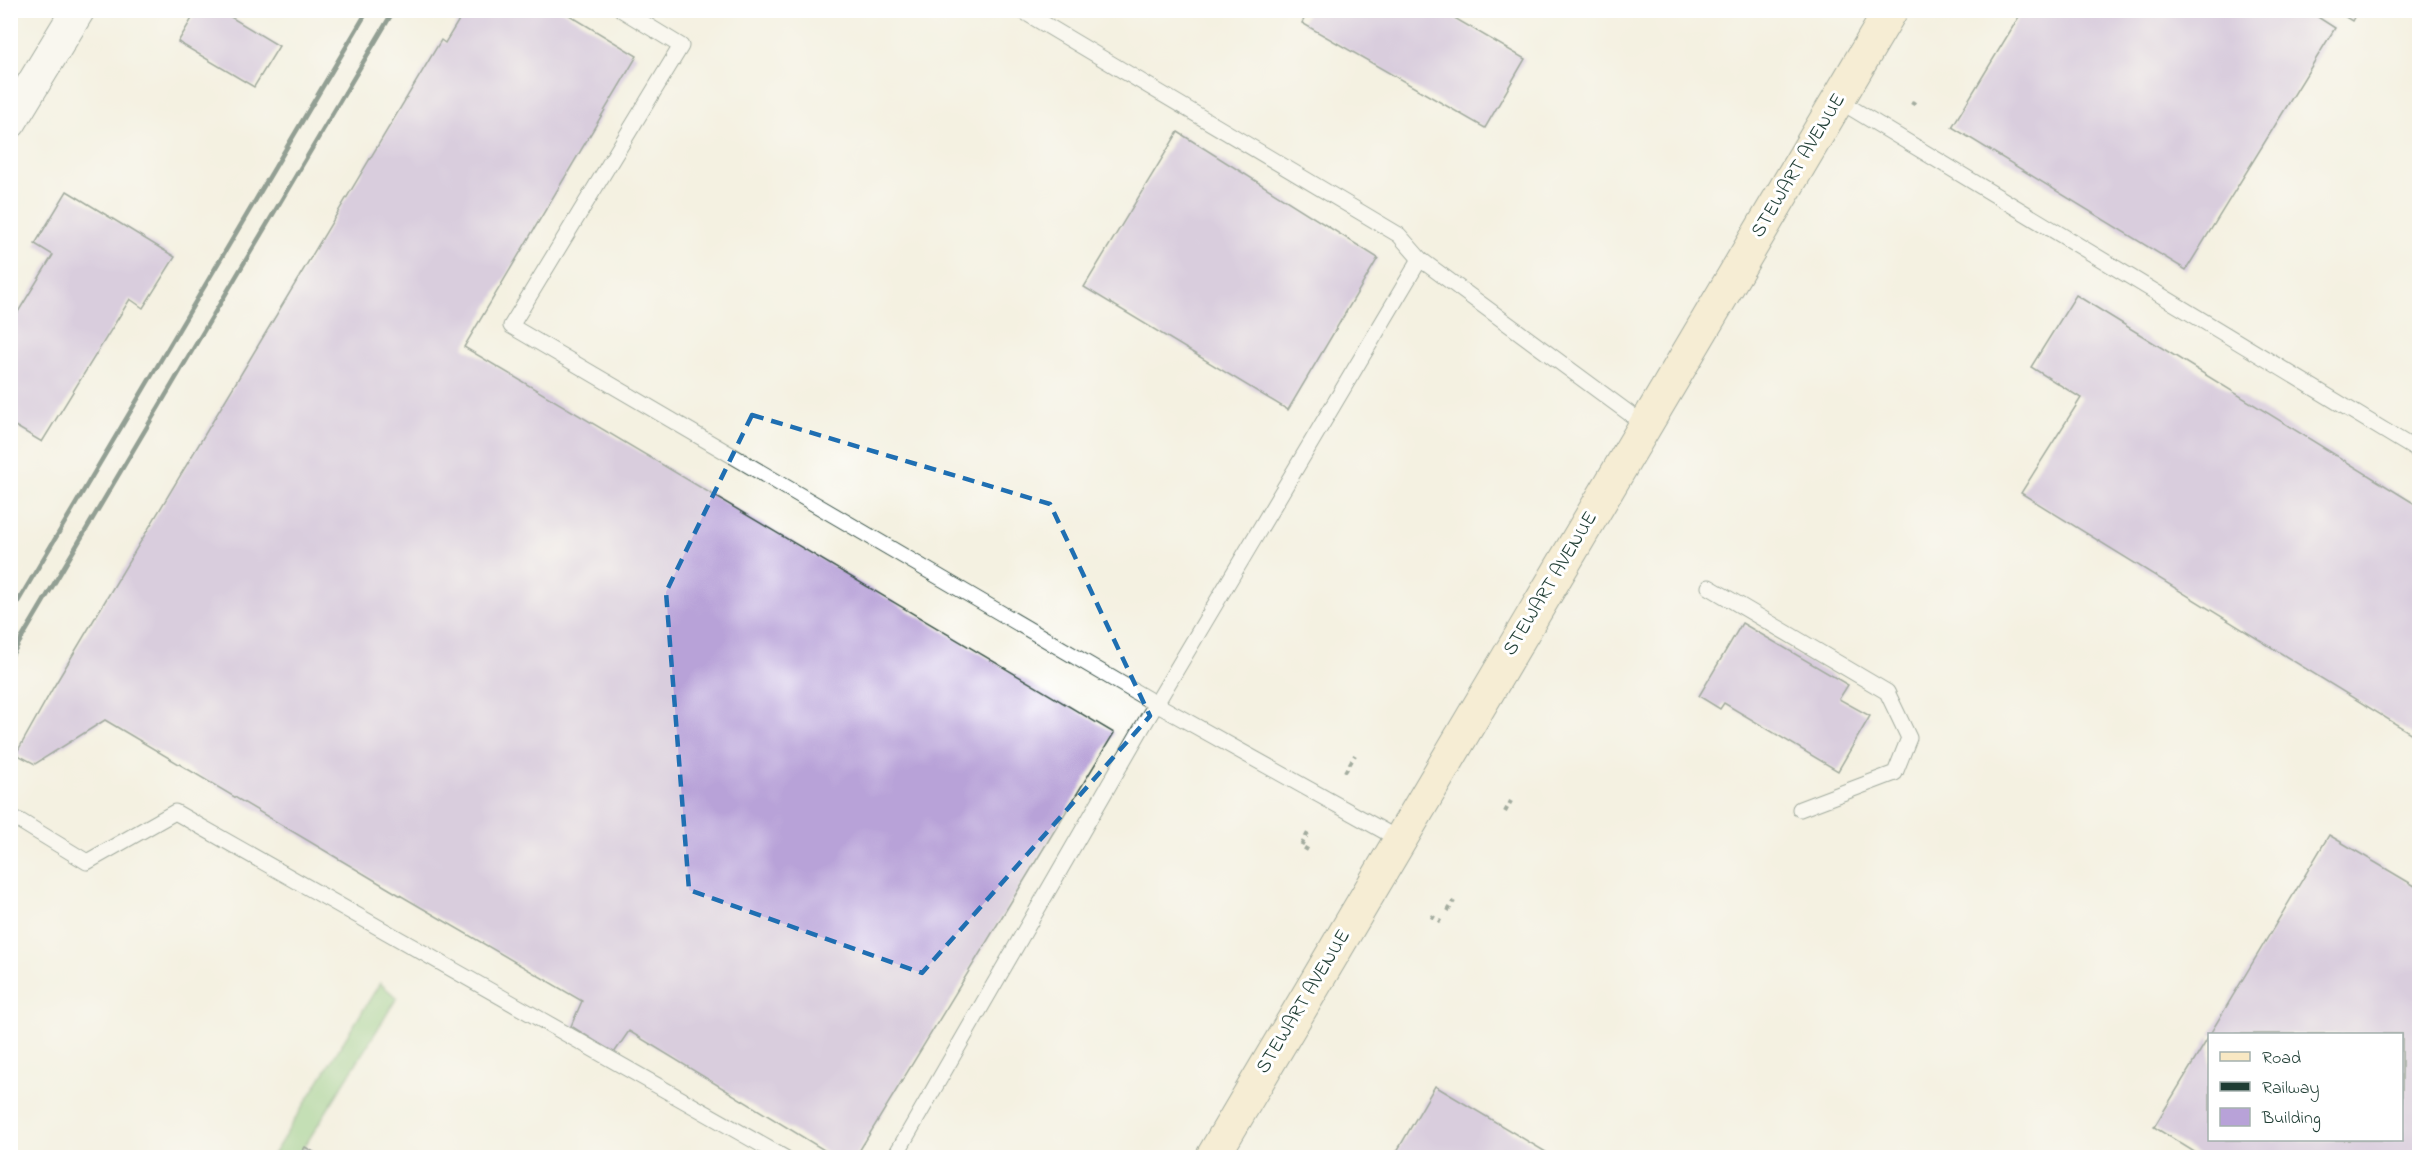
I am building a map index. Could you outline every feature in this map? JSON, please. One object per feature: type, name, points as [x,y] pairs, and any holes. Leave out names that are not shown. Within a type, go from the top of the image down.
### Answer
[{"type":"main road","name":"STEWART AVENUE","points":[[1212,1158],[1890,10]]},
{"type":"street","points":[[10,122],[78,10]]},
{"type":"lane","points":[[622,10],[681,45],[511,326],[1156,704],[1400,840]]},
{"type":"lane","points":[[1021,10],[1399,235],[1420,259],[1645,425]]},
{"type":"lane","points":[[1838,100],[2420,452]]},
{"type":"lane","points":[[894,1158],[1156,704],[1420,259]]},
{"type":"lane","points":[[1708,587],[1887,692],[1909,738],[1895,773],[1800,809]]},
{"type":"lane","points":[[20,821],[87,862],[175,812],[785,1158]]},
{"type":"path","points":[[1912,105],[1915,100]]},
{"type":"path","points":[[1345,772],[1355,755]]},
{"type":"path","points":[[1505,812],[1511,801]]},
{"type":"path","points":[[1308,850],[1301,846],[1309,831]]},
{"type":"path","points":[[1448,911],[1454,901]]},
{"type":"path","points":[[1431,916],[1441,922]]},
{"type":"highlighted area","points":[[752,415],[1050,504],[1150,716],[922,973],[689,890],[666,592]]},
{"type":"green space","points":[[380,983],[397,998],[298,1157],[271,1158]]},
{"type":"building","points":[[197,10],[219,10],[279,46],[254,87],[178,42]]},
{"type":"building","points":[[465,10],[561,10],[637,56],[464,347],[1114,733],[855,1158],[837,1158],[629,1031],[614,1053],[571,1026],[582,1001],[105,720],[35,764],[16,754],[53,688],[441,40],[445,43]]},
{"type":"building","points":[[1309,10],[1441,10],[1525,59],[1485,128],[1302,23]]},
{"type":"building","points":[[2023,10],[2307,10],[2335,28],[2186,270],[1952,127]]},
{"type":"building","points":[[2334,10],[2358,10],[2352,21]]},
{"type":"building","points":[[1178,132],[1378,258],[1288,410],[1084,287]]},
{"type":"building","points":[[67,191],[175,257],[143,308],[130,299],[42,442],[10,423],[10,325],[53,255],[35,244]]},
{"type":"building","points":[[2076,295],[2420,507],[2420,739],[2021,493],[2081,398],[2031,367]]},
{"type":"building","points":[[1742,623],[1848,685],[1839,699],[1870,716],[1838,771],[1724,703],[1720,709],[1699,696]]},
{"type":"building","points":[[2329,835],[2420,889],[2420,1158],[2204,1158],[2154,1127],[2208,1038],[2208,1141],[2403,1141],[2403,1033],[2211,1033]]},
{"type":"building","points":[[1435,1086],[1556,1158],[1393,1158]]},
{"type":"building","points":[[305,1147],[324,1158],[298,1158]]},
{"type":"railway","points":[[10,615],[368,10]]},
{"type":"railway","points":[[10,658],[394,10]]}]
